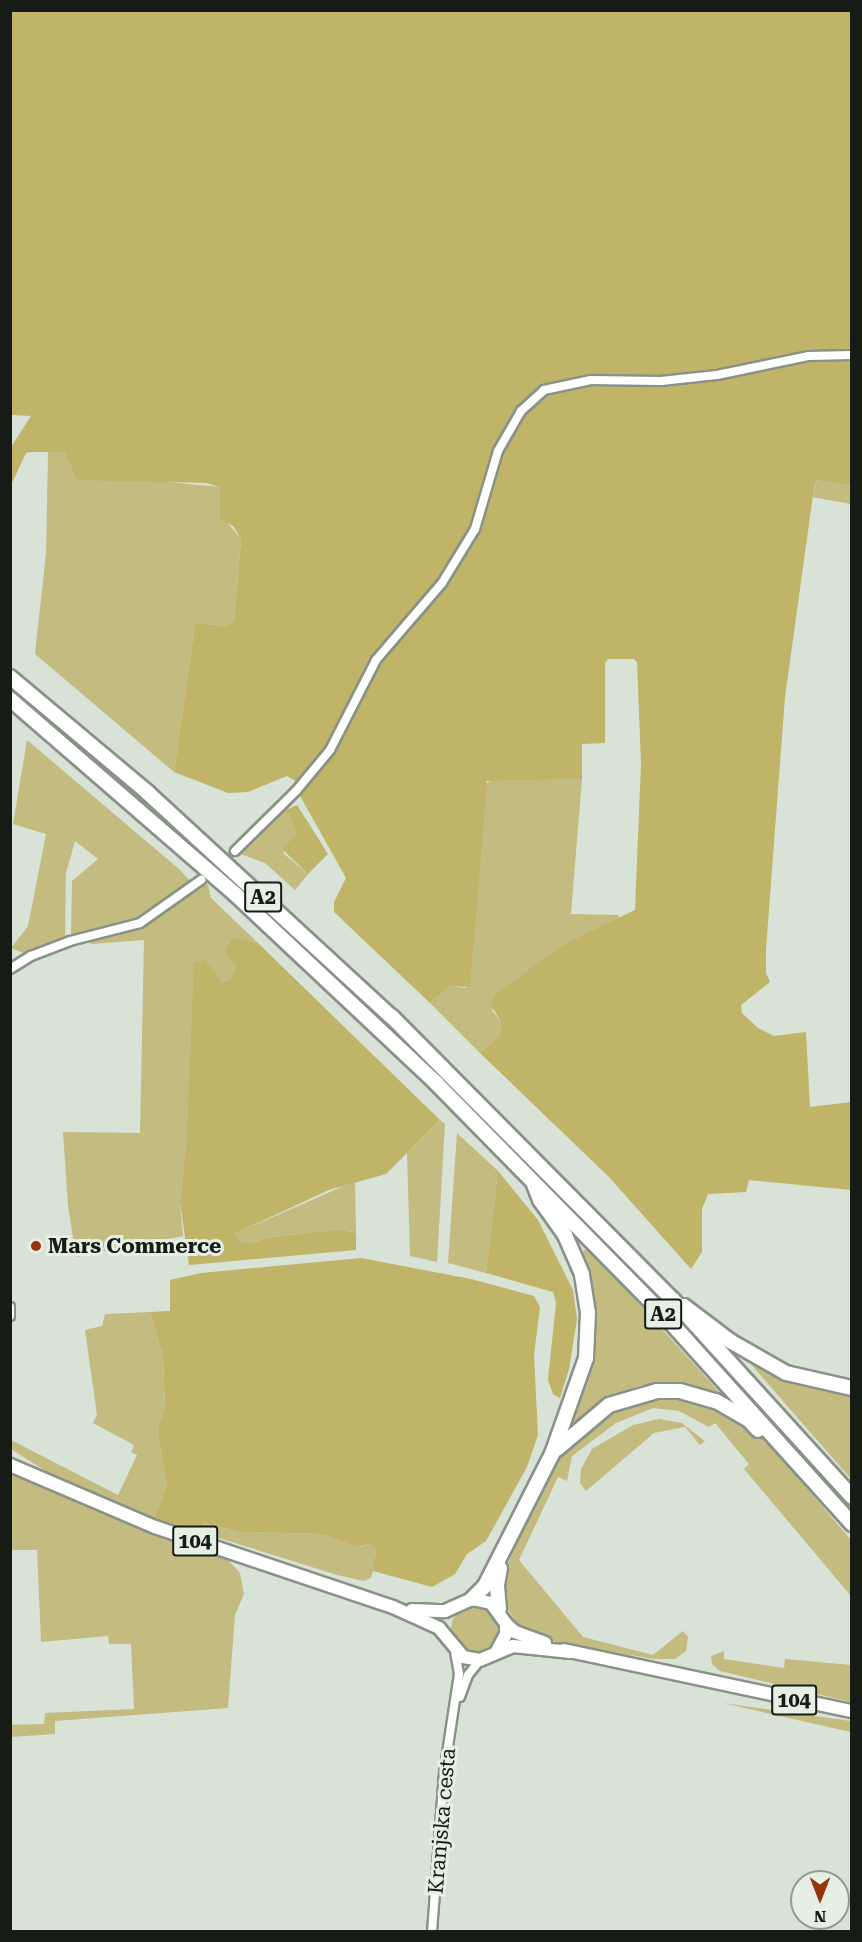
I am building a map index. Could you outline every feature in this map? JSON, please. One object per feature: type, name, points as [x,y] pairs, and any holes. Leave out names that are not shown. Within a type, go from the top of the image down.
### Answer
[{"type":"highway","name":"A2","points":[[10,677],[148,793],[316,944],[505,1127],[673,1300],[852,1497]]},
{"type":"highway","name":"A2","points":[[10,699],[236,895],[531,1177],[791,1455],[852,1524]]},
{"type":"highway","points":[[472,1599],[485,1586],[552,1455],[581,1379],[588,1313],[577,1261],[565,1235],[540,1200],[531,1177]]},
{"type":"highway","points":[[673,1300],[776,1368],[822,1384],[852,1388]]},
{"type":"highway","points":[[552,1455],[575,1430],[609,1405],[642,1394],[680,1391],[728,1407],[750,1421],[769,1443],[791,1455]]},
{"type":"highway","points":[[499,1609],[496,1585],[505,1548]]},
{"type":"main road","name":"104","points":[[10,1465],[166,1530],[393,1607],[429,1622],[446,1637],[455,1652]]},
{"type":"main road","name":"104","points":[[393,1607],[437,1612],[454,1608],[472,1599]]},
{"type":"main road","points":[[472,1599],[482,1599],[499,1609],[506,1624],[506,1634],[496,1652]]},
{"type":"main road","points":[[446,1637],[448,1616],[454,1608]]},
{"type":"main road","name":"104","points":[[506,1624],[526,1637],[571,1652]]},
{"type":"main road","name":"104","points":[[480,1660],[513,1646],[571,1652],[852,1711]]},
{"type":"main road","points":[[455,1652],[480,1660]]},
{"type":"street","points":[[235,851],[296,791],[330,750],[376,660],[442,583],[476,528],[498,451],[521,411],[544,390],[591,380],[661,381],[717,375],[809,356],[852,355]]},
{"type":"street","points":[[10,969],[31,956],[70,941],[140,923],[201,880]]},
{"type":"street","points":[[10,1307],[10,1316]]},
{"type":"street","points":[[10,1458],[44,1481]]},
{"type":"street","points":[[455,1652],[459,1674],[455,1710]]},
{"type":"street","points":[[455,1710],[468,1675],[480,1660]]},
{"type":"street","name":"Kranjska cesta","points":[[432,1932],[444,1773],[455,1710]]},
{"type":"shaded area","points":[[11,11],[851,11],[851,486],[817,480],[814,488],[785,697],[766,949],[766,973],[770,982],[741,1005],[742,1013],[758,1028],[774,1036],[806,1032],[810,1107],[851,1102],[851,1190],[749,1180],[746,1192],[708,1194],[702,1209],[702,1252],[691,1269],[609,1177],[480,1053],[500,1035],[501,1022],[491,1005],[495,995],[561,946],[635,910],[641,764],[637,662],[634,659],[608,659],[605,663],[605,743],[582,744],[582,778],[487,781],[470,987],[450,986],[430,1003],[334,912],[334,902],[346,878],[299,794],[314,776],[311,770],[299,783],[287,776],[248,792],[228,793],[174,772],[195,623],[227,626],[234,622],[241,539],[233,526],[220,519],[220,487],[206,483],[77,480],[64,452],[30,452],[26,453],[11,485],[11,447],[31,416],[11,415]]},
{"type":"shaded area","points":[[48,452],[64,452],[74,473],[220,487],[227,522],[241,539],[234,622],[227,626],[195,623],[174,772],[35,654],[46,553]]},
{"type":"shaded area","points":[[817,480],[851,486],[851,504],[812,497]]},
{"type":"shaded area","points":[[27,740],[179,869],[191,882],[146,915],[71,936],[72,881],[98,859],[75,841],[66,873],[65,938],[23,953],[11,948],[28,926],[46,834],[13,824]]},
{"type":"shaded area","points":[[582,778],[571,914],[619,915],[618,921],[561,946],[492,1010],[501,1022],[500,1035],[480,1053],[430,1003],[450,986],[466,988],[471,971],[484,786],[492,779]]},
{"type":"shaded area","points":[[297,805],[328,854],[308,874],[282,849],[296,835],[289,814],[284,811]]},
{"type":"shaded area","points":[[284,811],[289,814],[296,835],[283,853],[308,874],[295,890],[265,863],[238,853]]},
{"type":"shaded area","points":[[202,883],[208,885],[211,898],[258,943],[231,939],[228,943],[236,965],[230,980],[221,982],[187,1135],[180,1202],[183,1236],[76,1257],[68,1206],[63,1132],[140,1133],[144,940],[91,944],[90,940],[145,925]]},
{"type":"shaded area","points":[[231,938],[258,943],[440,1120],[386,1174],[329,1190],[234,1234],[244,1243],[253,1243],[265,1238],[341,1229],[356,1233],[356,1250],[189,1265],[180,1202],[187,1135],[194,963],[205,960],[221,982],[230,980],[236,965],[225,951]]},
{"type":"shaded area","points":[[440,1120],[445,1124],[437,1262],[410,1256],[407,1153]]},
{"type":"shaded area","points":[[457,1133],[498,1171],[486,1273],[448,1263]]},
{"type":"shaded area","points":[[498,1171],[538,1220],[573,1290],[577,1319],[569,1369],[560,1398],[553,1394],[548,1380],[556,1303],[553,1292],[486,1273]]},
{"type":"shaded area","points":[[355,1181],[356,1233],[341,1229],[265,1238],[253,1243],[244,1243],[234,1234]]},
{"type":"shaded area","points":[[588,1248],[723,1396],[683,1384],[641,1385],[604,1400],[569,1428],[593,1338],[594,1304],[581,1253]]},
{"type":"shaded area","points":[[361,1258],[471,1279],[534,1296],[540,1307],[534,1355],[538,1435],[527,1467],[486,1541],[467,1554],[455,1574],[432,1587],[373,1571],[376,1549],[369,1544],[358,1547],[323,1534],[239,1532],[204,1523],[200,1532],[154,1520],[167,1484],[157,1428],[165,1409],[163,1356],[150,1312],[170,1311],[170,1280],[201,1273]]},
{"type":"shaded area","points":[[150,1312],[163,1356],[165,1409],[157,1428],[167,1484],[154,1520],[66,1484],[11,1449],[11,1440],[118,1495],[137,1455],[131,1452],[134,1445],[93,1423],[97,1415],[85,1330],[102,1326],[105,1314]]},
{"type":"shaded area","points":[[745,1358],[851,1392],[851,1479],[749,1362]]},
{"type":"shaded area","points":[[656,1395],[701,1400],[745,1421],[777,1453],[851,1540],[851,1596],[744,1469],[749,1464],[715,1423],[709,1427],[679,1411],[653,1408],[616,1423],[572,1456],[567,1481],[558,1477],[519,1560],[583,1637],[653,1655],[683,1631],[688,1637],[686,1651],[675,1659],[653,1659],[556,1642],[519,1627],[502,1600],[506,1569],[534,1502],[563,1452],[599,1415]]},
{"type":"shaded area","points":[[659,1419],[682,1423],[705,1441],[700,1445],[685,1427],[654,1433],[586,1491],[580,1483],[581,1469],[592,1449],[633,1425]]},
{"type":"shaded area","points":[[11,1472],[229,1561],[240,1573],[244,1594],[235,1615],[228,1708],[55,1721],[55,1734],[11,1737],[10,1725],[44,1724],[45,1713],[134,1709],[131,1644],[109,1644],[108,1636],[41,1642],[37,1550],[11,1550]]},
{"type":"shaded area","points":[[204,1523],[239,1532],[323,1534],[360,1547],[369,1544],[376,1549],[371,1578],[364,1581],[337,1575],[200,1532]]},
{"type":"shaded area","points":[[476,1604],[494,1611],[501,1629],[494,1647],[476,1654],[458,1647],[451,1629],[458,1611]]},
{"type":"shaded area","points":[[724,1651],[724,1659],[784,1668],[785,1659],[851,1665],[851,1702],[720,1671],[712,1664],[711,1656]]},
{"type":"shaded area","points":[[723,1703],[851,1721],[851,1732],[824,1726]]},
{"type":"tunnel","points":[[208,873],[235,851]]},
{"type":"place","name":"Mars Commerce","points":[[36,1246]]}]
